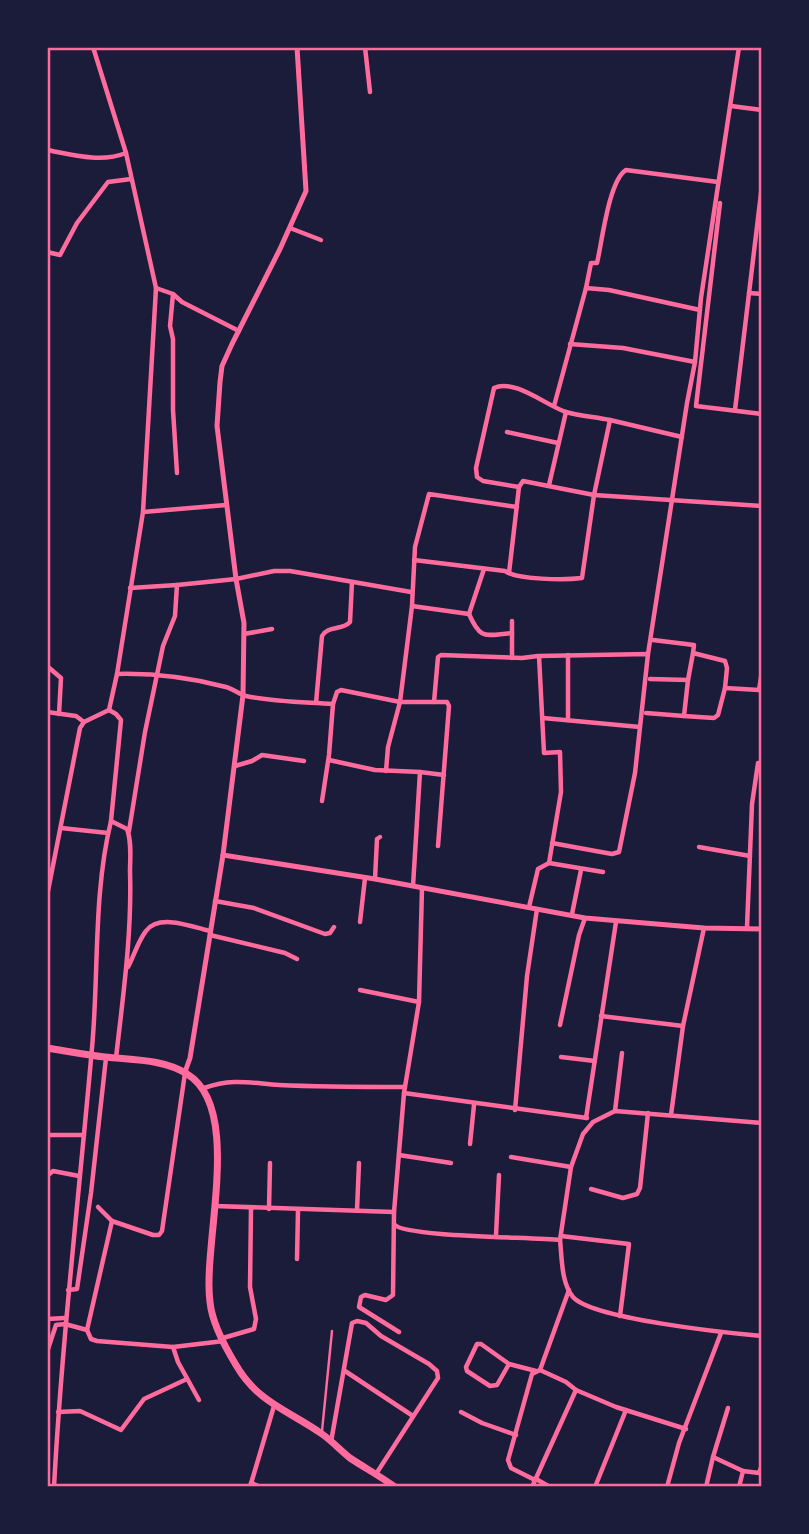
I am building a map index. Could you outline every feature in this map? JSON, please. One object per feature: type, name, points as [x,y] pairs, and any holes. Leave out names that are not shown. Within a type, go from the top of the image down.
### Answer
[{"type":"highway","points":[[47,1048],[146,1061],[185,1072],[204,1088],[216,1120],[215,1206],[208,1287],[212,1316],[243,1377],[255,1392],[321,1434],[395,1487]]},
{"type":"street","points":[[93,47],[126,153],[156,288],[143,512],[109,710]]},
{"type":"street","points":[[98,1207],[112,1221],[153,1235],[159,1236],[162,1231],[185,1072],[190,1058],[223,855],[243,695],[244,634],[226,505],[217,407],[222,366],[290,228],[306,188],[297,47]]},
{"type":"street","points":[[365,47],[370,92]]},
{"type":"street","points":[[552,843],[619,852],[635,773],[648,654],[695,362],[700,310],[739,47]]},
{"type":"street","points":[[731,106],[762,110]]},
{"type":"street","points":[[47,150],[92,157],[126,153]]},
{"type":"street","points":[[554,407],[591,263],[597,263],[619,174],[626,170],[718,182]]},
{"type":"street","points":[[47,252],[60,255],[77,223],[108,182],[132,179]]},
{"type":"street","points":[[735,411],[749,293],[759,236],[762,185]]},
{"type":"street","points":[[720,203],[696,406],[762,414]]},
{"type":"street","points":[[290,228],[321,240]]},
{"type":"street","points":[[156,288],[173,294],[182,302],[239,331]]},
{"type":"street","points":[[586,288],[700,310]]},
{"type":"street","points":[[749,293],[762,294]]},
{"type":"street","points":[[173,294],[170,326],[173,339],[173,410],[177,473]]},
{"type":"street","points":[[570,344],[623,348],[695,362]]},
{"type":"street","points":[[519,487],[483,481],[477,477],[479,455],[494,388],[499,385],[526,391],[566,412],[682,437]]},
{"type":"street","points":[[549,485],[566,412]]},
{"type":"street","points":[[414,560],[505,571],[529,577],[582,578],[594,495],[610,420]]},
{"type":"street","points":[[507,432],[558,443]]},
{"type":"street","points":[[509,574],[519,487],[523,481],[594,495],[762,506]]},
{"type":"street","points":[[386,771],[388,747],[400,702],[412,606],[414,560],[429,494],[517,507]]},
{"type":"street","points":[[143,512],[226,505]]},
{"type":"street","points":[[484,569],[470,614],[477,631],[481,634],[512,634]]},
{"type":"street","points":[[130,587],[177,585],[290,571],[412,592]]},
{"type":"street","points":[[316,703],[322,636],[328,629],[344,627],[350,622],[352,582]]},
{"type":"street","points":[[116,1058],[126,971],[131,883],[129,832],[145,732],[163,646],[174,622],[177,585]]},
{"type":"street","points":[[412,606],[470,614]]},
{"type":"street","points":[[512,621],[512,658]]},
{"type":"street","points":[[244,634],[272,629]]},
{"type":"street","points":[[653,640],[694,645],[684,716]]},
{"type":"street","points":[[646,713],[714,718],[718,715],[725,688],[725,661],[693,653]]},
{"type":"street","points":[[434,702],[438,657],[441,655],[512,658],[648,654]]},
{"type":"street","points":[[568,655],[568,720]]},
{"type":"street","points":[[538,656],[544,753],[560,752],[561,792],[550,863]]},
{"type":"street","points":[[47,666],[61,678],[59,714]]},
{"type":"street","points":[[725,688],[760,691],[762,671]]},
{"type":"street","points":[[117,674],[158,675],[230,688],[243,695],[333,704]]},
{"type":"street","points":[[650,679],[688,680]]},
{"type":"street","points":[[322,801],[329,760],[333,704],[337,692],[341,690],[400,702],[447,702],[449,706],[438,846]]},
{"type":"street","points":[[47,895],[77,737],[84,722],[109,710],[116,713],[121,720],[111,821],[101,877],[97,1000],[65,1321],[54,1487]]},
{"type":"street","points":[[47,712],[76,716],[84,722]]},
{"type":"street","points":[[543,718],[640,727]]},
{"type":"street","points":[[235,766],[262,755],[304,761]]},
{"type":"street","points":[[329,760],[386,771],[444,775]]},
{"type":"street","points":[[747,927],[752,804],[758,763],[762,764]]},
{"type":"street","points":[[413,886],[420,772]]},
{"type":"street","points":[[111,821],[127,828],[129,832]]},
{"type":"street","points":[[61,828],[108,833]]},
{"type":"street","points":[[375,879],[377,839],[380,837]]},
{"type":"street","points":[[699,847],[750,856]]},
{"type":"street","points":[[223,855],[375,879],[585,918],[704,928],[762,929]]},
{"type":"street","points":[[529,906],[538,869],[550,863],[603,872]]},
{"type":"street","points":[[572,915],[581,870]]},
{"type":"street","points":[[360,922],[365,878]]},
{"type":"street","points":[[399,1332],[358,1304],[365,1295],[387,1300],[393,1295],[394,1212],[399,1155],[405,1091],[419,1002],[422,888]]},
{"type":"street","points":[[215,901],[254,908],[325,934],[330,933],[334,927]]},
{"type":"street","points":[[515,1110],[527,976],[537,909]]},
{"type":"street","points":[[560,1025],[585,918]]},
{"type":"street","points":[[586,1118],[616,922]]},
{"type":"street","points":[[126,971],[146,931],[156,924],[174,923],[297,958]]},
{"type":"street","points":[[671,1115],[683,1026],[704,928]]},
{"type":"street","points":[[360,990],[419,1002]]},
{"type":"street","points":[[601,1016],[683,1026]]},
{"type":"street","points":[[615,1111],[622,1053]]},
{"type":"street","points":[[68,1290],[77,1289],[106,1057]]},
{"type":"street","points":[[561,1057],[595,1061]]},
{"type":"street","points":[[204,1088],[222,1082],[240,1081],[405,1091],[474,1105],[586,1118],[593,1122]]},
{"type":"street","points":[[471,1144],[474,1105]]},
{"type":"street","points":[[762,1124],[615,1111],[593,1122],[583,1133],[571,1167],[560,1238],[569,1290],[580,1303],[620,1316],[762,1336]]},
{"type":"street","points":[[592,1189],[623,1198],[637,1194],[640,1188],[648,1113]]},
{"type":"street","points":[[47,1135],[84,1135]]},
{"type":"street","points":[[399,1155],[451,1163]]},
{"type":"street","points":[[511,1157],[571,1167]]},
{"type":"street","points":[[270,1163],[270,1209]]},
{"type":"street","points":[[357,1210],[359,1163]]},
{"type":"street","points":[[47,1176],[53,1171],[79,1176]]},
{"type":"street","points":[[496,1235],[499,1175]]},
{"type":"street","points":[[215,1206],[394,1212]]},
{"type":"street","points":[[47,1319],[65,1321],[87,1330],[92,1339],[97,1341],[173,1347],[224,1340],[254,1329],[256,1323],[250,1287],[251,1208]]},
{"type":"street","points":[[298,1210],[298,1259]]},
{"type":"street","points":[[87,1330],[112,1221]]},
{"type":"street","points":[[395,1224],[400,1229],[419,1233],[560,1238],[629,1244],[620,1316]]},
{"type":"street","points":[[550,1487],[511,1468],[508,1460],[531,1377],[538,1371],[569,1290]]},
{"type":"street","points":[[47,1352],[56,1325],[65,1321]]},
{"type":"street","points":[[331,1442],[352,1323],[366,1323],[381,1336],[429,1364],[437,1371],[438,1378],[376,1474]]},
{"type":"street","points":[[667,1487],[679,1443],[721,1332]]},
{"type":"street","points":[[509,1364],[497,1385],[490,1387],[467,1371],[466,1367],[477,1344],[484,1345],[509,1364],[538,1371],[626,1410],[686,1429]]},
{"type":"street","points":[[173,1347],[199,1400]]},
{"type":"street","points":[[345,1371],[413,1416]]},
{"type":"street","points":[[58,1412],[80,1411],[121,1430],[144,1399],[187,1379]]},
{"type":"street","points":[[531,1487],[576,1390]]},
{"type":"street","points":[[261,1487],[250,1485],[274,1406]]},
{"type":"street","points":[[706,1487],[728,1408]]},
{"type":"street","points":[[595,1487],[626,1410]]},
{"type":"street","points":[[461,1412],[516,1435]]},
{"type":"street","points":[[713,1457],[756,1474],[762,1465]]},
{"type":"street","points":[[739,1487],[743,1471]]},
{"type":"lane","points":[[321,1434],[332,1331]]}]
